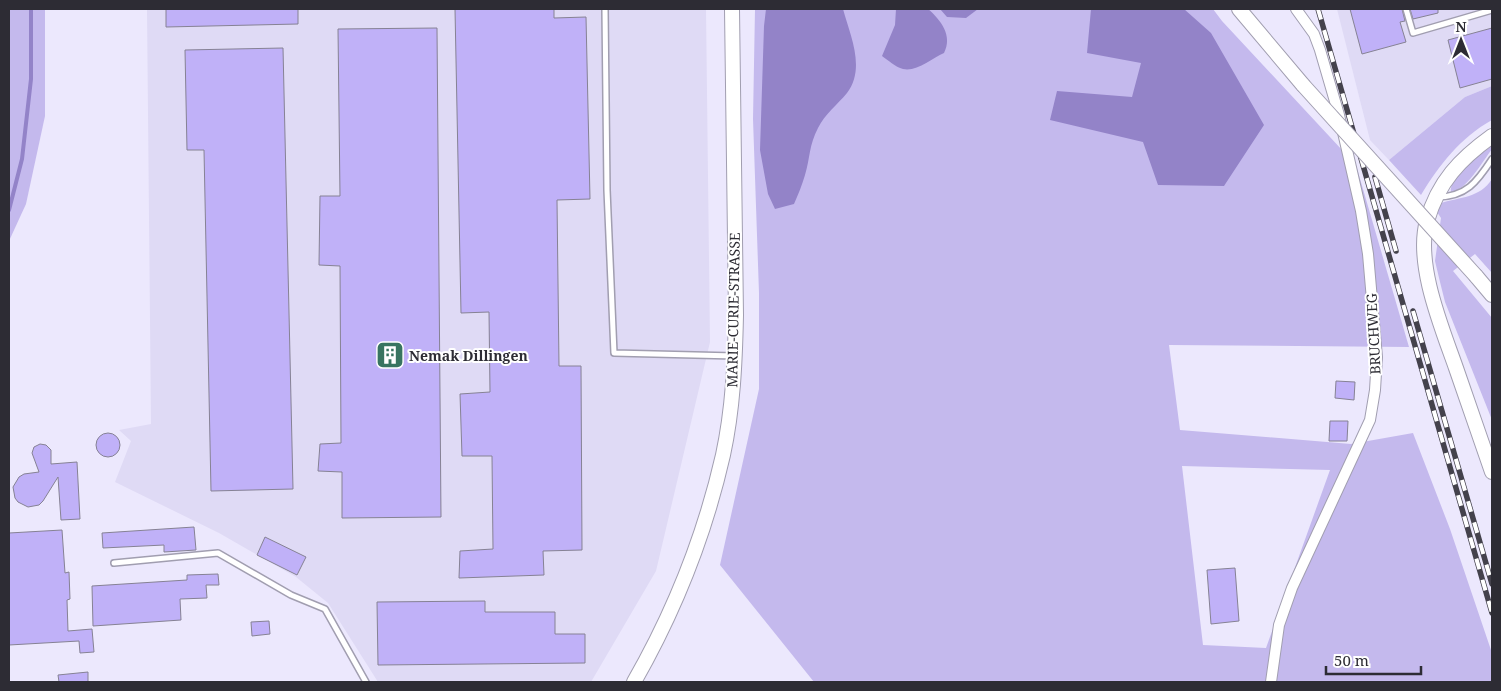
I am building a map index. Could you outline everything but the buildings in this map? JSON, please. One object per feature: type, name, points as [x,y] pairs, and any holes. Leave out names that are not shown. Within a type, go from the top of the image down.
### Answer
[{"type":"main road","name":"MARIE-CURIE-STRASSE","points":[[634,682],[649,656],[693,555],[716,480],[730,410],[735,356],[732,9]]},
{"type":"main road","points":[[1239,9],[1303,85],[1492,295]]},
{"type":"main road","points":[[1492,136],[1460,162],[1436,197],[1426,223],[1424,252],[1427,276],[1434,305],[1492,472]]},
{"type":"street","name":"BRUCHWEG","points":[[1271,682],[1279,625],[1292,588],[1370,420],[1375,390],[1377,357],[1368,254],[1361,211],[1340,115],[1314,34],[1296,9]]},
{"type":"lane","points":[[605,9],[606,190],[614,353],[735,356]]},
{"type":"lane","points":[[1406,9],[1413,33],[1492,10]]},
{"type":"lane","points":[[1436,197],[1452,196],[1468,188],[1478,179],[1492,159]]},
{"type":"lane","points":[[114,563],[218,553],[291,595],[325,609],[366,682]]},
{"type":"shaded area","points":[[9,9],[45,9],[45,116],[26,204],[9,241]]},
{"type":"shaded area","points":[[147,9],[706,9],[710,342],[656,571],[591,682],[378,682],[328,603],[296,577],[219,533],[115,482],[131,441],[119,430],[151,424]]},
{"type":"shaded area","points":[[755,9],[1213,9],[1356,165],[1409,347],[1169,345],[1180,430],[1351,444],[1413,433],[1450,529],[1492,653],[1492,682],[814,682],[720,565],[759,389],[759,293],[753,119]],"holes":[[[1182,466],[1330,470],[1266,648],[1203,645]]]},
{"type":"shaded area","points":[[766,9],[843,9],[855,51],[856,62],[853,83],[847,93],[824,118],[815,134],[805,175],[794,204],[775,209],[768,194],[760,150]]},
{"type":"shaded area","points":[[896,9],[928,9],[933,13],[941,23],[946,35],[947,40],[944,53],[919,67],[908,69],[897,67],[882,56],[895,25]]},
{"type":"shaded area","points":[[940,9],[978,9],[966,18],[947,17]]},
{"type":"shaded area","points":[[1091,9],[1184,9],[1211,33],[1264,125],[1224,186],[1158,185],[1143,142],[1050,120],[1057,91],[1132,97],[1141,63],[1087,53]]},
{"type":"shaded area","points":[[1337,9],[1492,9],[1492,86],[1465,97],[1389,160],[1370,140]]},
{"type":"shaded area","points":[[1492,86],[1492,120],[1460,143],[1421,195],[1389,160],[1465,97]]},
{"type":"shaded area","points":[[1492,146],[1492,149],[1468,182],[1456,191],[1451,192],[1451,187],[1460,174],[1473,160]]},
{"type":"shaded area","points":[[1492,179],[1492,273],[1475,254],[1453,271],[1492,318],[1492,420],[1445,302],[1435,261],[1441,218],[1437,212],[1441,203],[1476,193],[1482,190]]},
{"type":"waterway","points":[[9,210],[22,159],[31,79],[31,9]]},
{"type":"railway","points":[[1318,9],[1492,613]]},
{"type":"railway","points":[[1375,177],[1396,251]]},
{"type":"railway","points":[[1413,311],[1492,584]]},
{"type":"place","name":"Nemak Dillingen","points":[[390,355]]}]
